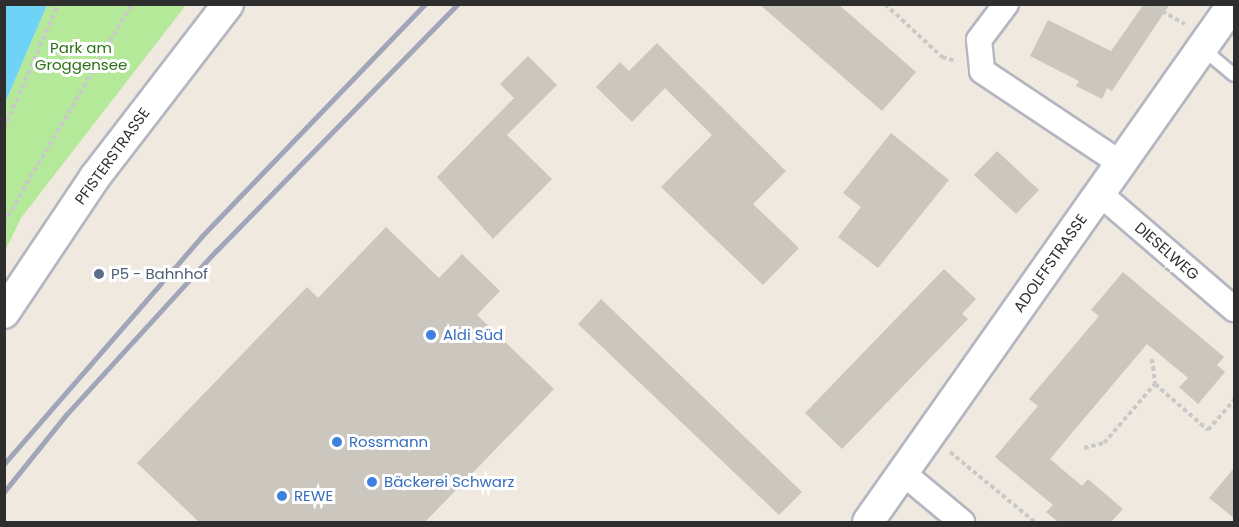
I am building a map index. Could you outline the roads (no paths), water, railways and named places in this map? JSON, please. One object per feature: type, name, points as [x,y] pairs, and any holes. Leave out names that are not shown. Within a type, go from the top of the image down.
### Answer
[{"type":"street","name":"PFISTERSTRASSE","points":[[4,313],[94,177],[228,4]]},
{"type":"street","points":[[1006,4],[979,40],[982,71],[1120,163]]},
{"type":"street","name":"ADOLFFSTRASSE","points":[[868,522],[1233,4]]},
{"type":"street","name":"DIESELWEG","points":[[1099,193],[1234,309]]},
{"type":"street","points":[[903,473],[962,522]]},
{"type":"lane","points":[[1205,43],[1234,75]]},
{"type":"water","points":[[4,5],[47,5],[5,103]]},
{"type":"railway","points":[[4,464],[201,237],[425,4]]},
{"type":"railway","points":[[4,492],[66,415],[216,251],[458,4]]},
{"type":"place","name":"P5 - Bahnhof","points":[[99,274]]},
{"type":"place","name":"Aldi Süd","points":[[431,335]]},
{"type":"place","name":"Rossmann","points":[[337,442]]},
{"type":"place","name":"Bäckerei Schwarz","points":[[372,482]]},
{"type":"place","name":"REWE","points":[[282,496]]},
{"type":"park label","name":"Park am Groggensee","points":[[81,56]]}]
